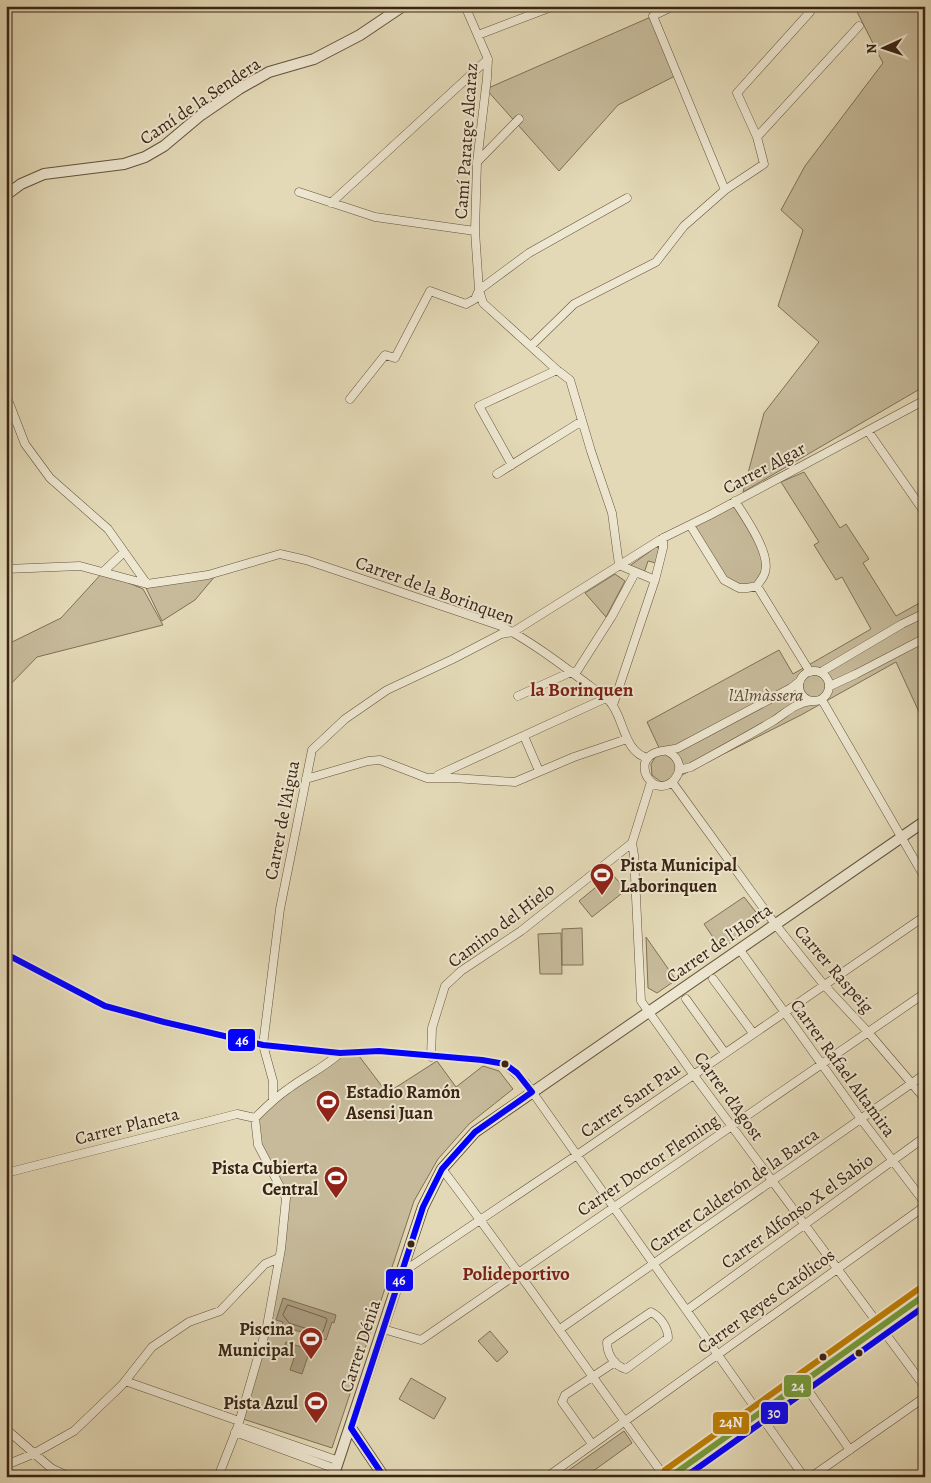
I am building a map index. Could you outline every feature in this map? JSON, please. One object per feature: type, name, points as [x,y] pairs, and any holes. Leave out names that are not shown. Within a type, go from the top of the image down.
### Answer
[{"type":"main road","points":[[670,1477],[925,1295]]},
{"type":"street","name":"Camí de la Sendera","points":[[6,196],[21,184],[44,174],[124,164],[145,157],[164,146],[202,115],[254,80],[269,72],[314,59],[360,35],[403,6]]},
{"type":"street","name":"Camí Paratge Alcaraz","points":[[465,6],[488,59],[488,78],[476,162],[475,231],[479,290],[483,303],[570,380],[612,512],[619,565]]},
{"type":"street","points":[[478,35],[554,6]]},
{"type":"street","points":[[674,6],[661,9],[653,16],[725,190]]},
{"type":"street","points":[[531,346],[574,304],[656,262],[684,226],[725,190],[764,164],[757,137],[737,93],[810,12],[812,6]]},
{"type":"street","points":[[757,137],[859,26]]},
{"type":"street","points":[[331,203],[488,59]]},
{"type":"street","points":[[476,162],[519,119]]},
{"type":"street","points":[[299,192],[375,217],[475,231]]},
{"type":"street","points":[[350,399],[385,356],[395,358],[430,291],[466,304],[475,298],[479,290],[529,253],[627,198]]},
{"type":"street","points":[[512,465],[479,406],[557,370]]},
{"type":"street","points":[[6,395],[25,444],[50,478],[108,529],[147,584]]},
{"type":"street","name":"Carrer Algar","points":[[619,565],[663,538],[925,400]]},
{"type":"street","points":[[497,474],[582,421]]},
{"type":"street","points":[[868,431],[925,513]]},
{"type":"street","points":[[735,501],[758,540],[767,561],[765,572],[758,586]]},
{"type":"street","points":[[690,525],[724,580],[739,588],[758,586]]},
{"type":"street","points":[[613,706],[655,580],[664,548],[663,538]]},
{"type":"street","points":[[103,572],[124,552]]},
{"type":"street","name":"Carrer de la Borinquen","points":[[147,584],[208,575],[280,554],[306,560],[500,626],[571,672],[606,698],[613,706],[627,739],[635,751],[642,757],[648,758]]},
{"type":"street","points":[[619,565],[655,580]]},
{"type":"street","name":"Carrer de l'Aigua","points":[[263,1045],[280,909],[312,750],[345,719],[387,690],[501,634],[512,632],[619,565]]},
{"type":"street","points":[[6,569],[80,566],[147,584]]},
{"type":"street","points":[[518,696],[577,671],[612,616],[635,573]]},
{"type":"street","points":[[758,586],[810,672]]},
{"type":"street","points":[[667,752],[792,688],[804,675],[810,672],[821,672],[902,624],[925,613]]},
{"type":"street","points":[[830,686],[871,667],[925,638]]},
{"type":"street","points":[[679,770],[691,767],[774,720],[792,707],[803,702],[822,700],[827,696],[830,686],[826,677],[821,672]]},
{"type":"street","points":[[800,681],[802,696],[810,701]]},
{"type":"street","points":[[435,777],[606,698]]},
{"type":"street","points":[[822,700],[925,878]]},
{"type":"street","points":[[524,736],[539,771]]},
{"type":"street","points":[[306,779],[368,761],[380,760],[427,778],[515,782],[574,757],[627,739]]},
{"type":"street","points":[[667,752],[674,756],[679,763],[679,770],[676,779],[661,786],[652,782],[645,770],[648,758],[653,753],[667,752]]},
{"type":"street","name":"Carrer d'Agost","points":[[652,782],[632,842],[641,1001],[925,1388]]},
{"type":"street","name":"Carrer Raspeig","points":[[672,782],[775,924],[824,985],[867,1031],[925,1099]]},
{"type":"street","name":"Carrer de l'Horta","points":[[532,1092],[740,950],[925,820]]},
{"type":"street","name":"Camino del Hielo","points":[[431,1056],[432,1028],[445,986],[461,971],[521,931],[632,842]]},
{"type":"street","name":"Carrer Sant Pau","points":[[401,1273],[577,1155],[925,916]]},
{"type":"street","name":"Carrer Rafael Altamira","points":[[740,950],[861,1119],[925,1204]]},
{"type":"street","points":[[6,954],[105,1006],[263,1045],[340,1053],[379,1051],[482,1060],[504,1064],[517,1073],[532,1092],[760,1412],[804,1477]]},
{"type":"street","points":[[713,979],[753,1033]]},
{"type":"street","name":"Carrer Doctor Fleming","points":[[383,1329],[421,1340],[733,1126],[867,1031],[925,993]]},
{"type":"street","points":[[686,999],[725,1052]]},
{"type":"street","points":[[263,1045],[273,1081],[273,1100]]},
{"type":"street","points":[[218,1477],[238,1426],[266,1326],[279,1258],[286,1198],[258,1145],[255,1118],[288,1088],[328,1064],[340,1053]]},
{"type":"street","name":"Carrer Calderón de la Barca","points":[[560,1329],[925,1074]]},
{"type":"street","name":"Carrer Dénia","points":[[336,1469],[423,1207],[442,1169],[475,1132],[532,1092]]},
{"type":"street","name":"Carrer Planeta","points":[[6,1173],[236,1114],[255,1118]]},
{"type":"street","name":"Carrer Alfonso X el Sabio","points":[[687,1310],[925,1138]]},
{"type":"street","points":[[442,1169],[560,1329],[665,1477]]},
{"type":"street","name":"Carrer Reyes Católicos","points":[[546,1477],[925,1204]]},
{"type":"street","points":[[6,1465],[33,1454],[74,1431],[124,1381],[152,1346],[189,1322],[220,1311],[265,1264],[279,1258]]},
{"type":"street","points":[[652,1312],[656,1315],[668,1332],[668,1338],[626,1369],[620,1368],[615,1362],[607,1350],[607,1342],[652,1312]]},
{"type":"street","points":[[592,1444],[562,1402],[565,1395],[615,1362]]},
{"type":"street","points":[[124,1381],[238,1426],[336,1469]]},
{"type":"street","points":[[803,1383],[850,1450]]},
{"type":"street","points":[[811,1477],[925,1397]]},
{"type":"street","points":[[351,1428],[384,1477]]},
{"type":"street","points":[[6,1429],[51,1468],[70,1477]]},
{"type":"green space","points":[[854,6],[925,6],[925,386],[743,492],[764,413],[819,342],[778,306],[803,230],[781,210],[805,166],[883,63]]},
{"type":"green space","points":[[653,16],[677,75],[618,105],[559,171],[486,89]]},
{"type":"green space","name":"l'Almàssera","points":[[804,472],[840,528],[846,524],[869,559],[863,563],[896,616],[925,600],[925,646],[921,648],[925,657],[925,725],[896,662],[801,715],[670,781],[661,782],[652,775],[651,764],[656,756],[662,754],[647,722],[779,650],[793,674],[871,629],[842,577],[836,580],[814,545],[819,542],[781,482]]},
{"type":"green space","points":[[735,501],[767,561],[757,586],[748,588],[724,580],[690,525]]},
{"type":"green space","points":[[656,547],[659,548],[656,563],[648,561],[644,573],[632,569],[631,565]]},
{"type":"green space","points":[[103,572],[143,589],[163,625],[37,657],[6,689],[6,645],[61,618]]},
{"type":"green space","points":[[615,574],[625,581],[606,617],[585,593]]},
{"type":"green space","points":[[216,575],[195,600],[162,621],[146,588]]},
{"type":"green space","name":"Pista Municipal Laborinquen","points":[[612,874],[626,890],[592,917],[579,901]]},
{"type":"green space","points":[[744,897],[759,916],[757,925],[721,949],[704,924]]},
{"type":"green space","points":[[582,928],[583,965],[562,965],[562,929]]},
{"type":"green space","points":[[561,933],[562,974],[540,974],[538,934]]},
{"type":"green space","points":[[646,937],[676,980],[657,993],[648,988]]},
{"type":"green space","points":[[356,1052],[387,1093],[437,1061],[456,1087],[483,1066],[499,1071],[513,1089],[469,1124],[438,1159],[414,1201],[332,1448],[243,1419],[267,1326],[286,1198],[258,1145],[255,1118],[340,1053]]},
{"type":"green space","points":[[490,1331],[508,1352],[497,1362],[478,1341]]},
{"type":"green space","points":[[411,1378],[446,1398],[434,1419],[399,1399]]},
{"type":"green space","points":[[624,1431],[632,1443],[585,1477],[559,1477]]},
{"type":"water","points":[[283,1298],[336,1315],[326,1340],[282,1326],[283,1322],[276,1320]]},
{"type":"water","points":[[286,1342],[310,1350],[302,1374],[290,1370],[294,1358],[282,1354]]},
{"type":"transit line","name":"46","points":[[6,954],[105,1006],[164,1022],[263,1045],[340,1053],[379,1051],[482,1060],[505,1064],[517,1073],[532,1092],[475,1132],[442,1169],[423,1207],[351,1428],[384,1477]]},
{"type":"transit line","name":"24N","points":[[665,1470],[920,1288]]},
{"type":"transit line","name":"24","points":[[670,1477],[925,1295]]},
{"type":"transit line","name":"30","points":[[685,1477],[925,1306]]},
{"type":"place","name":"Pista Municipal Laborinquen","points":[[602,896]]},
{"type":"place","name":"Estadio Ramón Asensi Juan","points":[[328,1123]]},
{"type":"place","name":"Pista Cubierta Central","points":[[336,1199]]},
{"type":"place","name":"Piscina Municipal","points":[[311,1360]]},
{"type":"place","name":"Pista Azul","points":[[316,1424]]},
{"type":"district","name":"la Borinquen","points":[[582,689]]},
{"type":"district","name":"Polideportivo","points":[[516,1273]]}]
